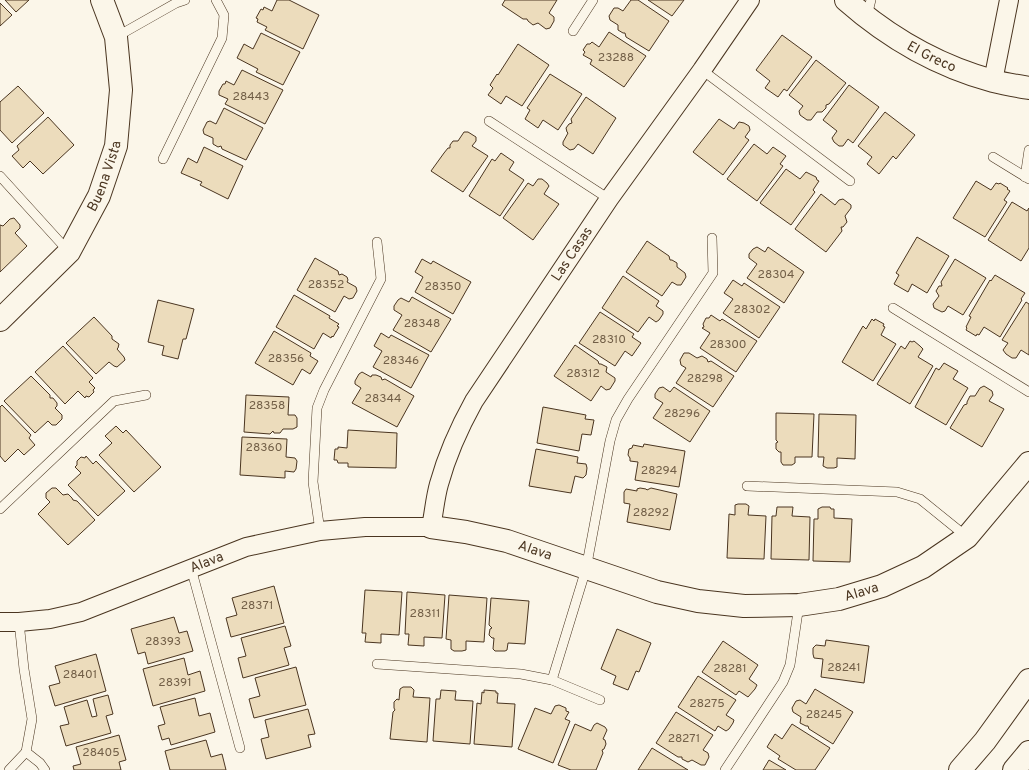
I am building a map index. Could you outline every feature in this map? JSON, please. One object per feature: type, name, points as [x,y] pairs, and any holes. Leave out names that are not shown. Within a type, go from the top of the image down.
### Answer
[{"type":"street","name":"Buena Vista","points":[[0,320],[69,252],[99,196],[116,146],[121,90],[116,37],[102,0]]},
{"type":"street","name":"Las Casas","points":[[431,527],[439,485],[449,452],[474,401],[609,199],[702,70],[750,0]]},
{"type":"street","name":"El Greco","points":[[846,0],[869,9],[904,42],[947,65],[993,81],[1029,88]]},
{"type":"street","points":[[993,81],[1009,0]]},
{"type":"street","name":"Alava","points":[[0,622],[19,622],[81,612],[246,547],[320,531],[365,527],[431,527],[466,532],[507,541],[657,592],[698,601],[744,606],[799,605],[839,599],[882,586],[923,567],[967,537],[1029,463]]},
{"type":"street","points":[[960,770],[985,741],[1029,680]]},
{"type":"street","points":[[980,770],[985,741]]},
{"type":"street","points":[[1014,770],[1029,752]]},
{"type":"lane","points":[[116,37],[176,3],[185,0]]},
{"type":"lane","points":[[163,159],[222,38],[224,15],[216,0]]},
{"type":"lane","points":[[573,31],[593,0]]},
{"type":"lane","points":[[702,70],[850,181]]},
{"type":"lane","points":[[489,120],[609,199]]},
{"type":"lane","points":[[993,157],[1027,178],[1029,150]]},
{"type":"lane","points":[[0,176],[69,252]]},
{"type":"lane","points":[[552,680],[586,569],[610,441],[616,420],[628,399],[713,273],[712,238]]},
{"type":"lane","points":[[320,531],[313,482],[316,408],[381,279],[377,242]]},
{"type":"lane","points":[[893,308],[1029,392]]},
{"type":"lane","points":[[0,509],[114,401],[146,395]]},
{"type":"lane","points":[[747,486],[897,492],[920,499],[967,537]]},
{"type":"lane","points":[[191,568],[240,748]]},
{"type":"lane","points":[[725,770],[783,682],[790,665],[799,605]]},
{"type":"lane","points":[[9,770],[26,752],[32,719],[24,669],[19,622]]},
{"type":"lane","points":[[377,664],[521,674],[552,680],[600,700]]},
{"type":"lane","points":[[26,752],[40,763],[45,770]]},
{"type":"building","points":[[5,0],[29,0],[16,12]]},
{"type":"building","points":[[277,0],[289,0],[319,15],[303,49],[265,30],[267,27],[257,22],[258,19],[256,18],[261,9],[263,10],[264,7],[272,11]]},
{"type":"building","points":[[505,0],[557,0],[549,13],[554,17],[554,21],[550,28],[546,29],[538,23],[533,25],[527,19],[523,19],[502,5]]},
{"type":"building","points":[[631,0],[638,0],[669,21],[649,51],[626,37],[625,33],[618,30],[618,25],[610,20],[609,16],[614,8],[618,8],[623,11]]},
{"type":"building","points":[[648,0],[684,0],[672,16]]},
{"type":"building","points":[[0,3],[12,15],[0,26]]},
{"type":"building","points":[[609,32],[646,56],[624,87],[590,64],[592,60],[583,55],[585,52],[583,50],[587,44],[592,42],[599,47]]},
{"type":"building","points":[[261,33],[300,52],[283,85],[256,72],[258,69],[237,58],[244,44],[253,49]]},
{"type":"building","points":[[782,35],[812,57],[787,91],[784,89],[778,97],[765,88],[770,81],[756,70]]},
{"type":"building","points":[[518,44],[549,65],[522,106],[506,96],[501,104],[488,95],[493,88],[490,85]]},
{"type":"building","points":[[816,60],[846,83],[829,104],[826,105],[826,108],[822,112],[817,112],[811,120],[807,120],[800,115],[799,111],[803,106],[789,95]]},
{"type":"building","points":[[242,70],[283,90],[265,124],[225,104],[228,99],[219,95],[219,91],[223,84],[225,84],[226,81],[234,85]]},
{"type":"building","points":[[550,74],[582,94],[558,130],[543,120],[538,128],[525,119],[530,110],[527,108]]},
{"type":"building","points":[[849,85],[879,107],[853,143],[848,139],[843,146],[839,146],[832,138],[837,131],[823,120]]},
{"type":"building","points":[[18,86],[44,113],[12,143],[0,130],[0,102]]},
{"type":"building","points":[[586,97],[616,118],[593,154],[578,144],[574,149],[570,150],[563,145],[568,133],[566,128],[572,123],[571,119]]},
{"type":"building","points":[[224,108],[263,128],[246,160],[222,149],[221,146],[218,147],[213,144],[213,138],[204,134],[203,130],[207,122],[210,121],[216,124]]},
{"type":"building","points":[[885,112],[915,135],[896,159],[893,156],[879,174],[867,164],[872,157],[858,146]]},
{"type":"building","points":[[48,117],[74,145],[43,174],[30,161],[23,168],[12,156],[19,150],[17,146]]},
{"type":"building","points":[[719,119],[734,129],[739,122],[744,123],[749,126],[750,130],[745,137],[749,140],[723,175],[693,152]]},
{"type":"building","points":[[464,132],[468,132],[476,137],[476,141],[472,146],[488,156],[463,192],[431,171],[448,148],[450,148],[453,141],[458,141]]},
{"type":"building","points":[[754,144],[767,154],[773,147],[786,156],[780,164],[783,166],[757,201],[727,179]]},
{"type":"building","points":[[204,147],[243,166],[228,199],[200,185],[202,182],[181,173],[188,158],[197,163]]},
{"type":"building","points":[[501,153],[514,162],[509,170],[524,180],[500,216],[469,196],[492,159],[495,161]]},
{"type":"building","points":[[786,169],[800,179],[806,172],[816,177],[819,181],[813,190],[815,192],[791,225],[760,203]]},
{"type":"building","points":[[538,179],[542,179],[549,186],[544,194],[559,204],[533,240],[503,218],[528,183],[533,186]]},
{"type":"building","points":[[976,181],[991,190],[996,183],[1000,183],[1010,191],[1004,200],[1007,202],[985,237],[953,218]]},
{"type":"building","points":[[821,194],[835,205],[839,200],[843,199],[851,205],[851,208],[845,216],[847,222],[843,227],[841,227],[842,231],[826,252],[795,229]]},
{"type":"building","points":[[1012,202],[1027,211],[1029,208],[1029,248],[1021,261],[988,240]]},
{"type":"building","points":[[14,218],[20,225],[20,228],[15,233],[27,246],[0,272],[0,225],[3,226],[10,219]]},
{"type":"building","points":[[917,237],[949,256],[927,293],[912,284],[908,292],[894,284],[899,275],[896,273]]},
{"type":"building","points":[[647,241],[669,256],[670,260],[677,263],[677,267],[685,273],[686,277],[681,285],[677,285],[672,282],[662,296],[626,272]]},
{"type":"building","points":[[757,247],[765,252],[768,247],[804,272],[784,303],[747,278],[757,264],[749,258],[749,254]]},
{"type":"building","points":[[315,258],[338,271],[339,275],[342,274],[347,277],[347,282],[356,287],[357,291],[353,298],[349,299],[344,296],[335,312],[297,290]]},
{"type":"building","points":[[422,259],[431,264],[433,261],[471,282],[453,314],[415,292],[423,277],[415,272]]},
{"type":"building","points":[[955,259],[986,278],[963,315],[948,306],[945,311],[942,312],[934,308],[933,304],[939,296],[936,291],[939,286],[942,286],[941,282]]},
{"type":"building","points":[[995,275],[1025,293],[1000,337],[984,327],[979,335],[977,334],[976,336],[966,330],[971,317],[969,316],[990,280],[991,281]]},
{"type":"building","points":[[623,276],[659,301],[656,306],[663,311],[663,314],[656,322],[649,317],[638,332],[602,308]]},
{"type":"building","points":[[733,280],[742,286],[744,283],[780,307],[759,338],[723,313],[733,299],[724,293]]},
{"type":"building","points":[[294,295],[330,316],[329,318],[339,324],[337,326],[339,327],[333,337],[332,336],[331,338],[323,333],[314,349],[276,327]]},
{"type":"building","points":[[412,297],[451,319],[431,352],[393,330],[402,315],[394,310],[394,306],[401,298],[409,302]]},
{"type":"building","points":[[158,300],[194,309],[186,339],[183,339],[178,359],[162,355],[164,346],[148,342]]},
{"type":"building","points":[[1026,302],[1029,304],[1029,355],[1021,350],[1016,358],[1012,358],[1003,350],[1008,343],[1002,340]]},
{"type":"building","points":[[600,312],[634,334],[632,337],[641,343],[632,356],[625,351],[615,366],[579,343]]},
{"type":"building","points":[[711,315],[720,321],[722,319],[757,341],[736,372],[700,348],[710,333],[702,328],[704,327],[703,324],[706,318],[709,318]]},
{"type":"building","points":[[94,317],[112,336],[112,339],[119,344],[117,349],[125,360],[117,367],[109,362],[96,374],[66,343]]},
{"type":"building","points":[[872,319],[884,324],[883,326],[885,327],[881,335],[896,344],[873,381],[842,362],[863,326],[866,329]]},
{"type":"building","points":[[274,331],[311,353],[310,356],[318,361],[310,374],[302,369],[293,385],[255,363]]},
{"type":"building","points":[[381,333],[389,338],[391,335],[429,355],[411,388],[373,367],[382,351],[374,346]]},
{"type":"building","points":[[910,341],[914,341],[923,349],[918,357],[933,366],[910,404],[877,384],[901,346],[905,349]]},
{"type":"building","points":[[575,345],[598,361],[599,364],[607,367],[606,372],[615,378],[615,381],[610,389],[606,390],[601,386],[591,401],[554,376]]},
{"type":"building","points":[[63,346],[93,378],[89,382],[95,388],[93,390],[94,392],[89,397],[86,396],[85,398],[78,391],[65,404],[35,372]]},
{"type":"building","points":[[684,353],[689,353],[697,358],[702,356],[707,359],[708,362],[711,361],[734,376],[713,407],[676,383],[686,368],[681,365],[680,360]]},
{"type":"building","points":[[944,363],[958,371],[953,379],[968,388],[946,425],[915,407],[936,368],[939,370]]},
{"type":"building","points":[[362,372],[371,377],[372,375],[376,375],[381,377],[382,380],[385,379],[414,396],[397,427],[352,403],[361,388],[355,384],[355,381]]},
{"type":"building","points":[[31,376],[50,395],[50,398],[53,398],[57,403],[55,408],[62,415],[62,419],[56,425],[52,425],[48,421],[35,433],[4,401]]},
{"type":"building","points":[[984,386],[992,391],[993,395],[989,401],[1004,409],[982,447],[950,428],[964,405],[967,404],[970,396],[975,396],[980,388]]},
{"type":"building","points":[[663,387],[670,392],[674,387],[710,411],[690,442],[653,418],[663,403],[655,398],[655,394],[659,388]]},
{"type":"building","points":[[246,395],[289,397],[288,415],[295,415],[297,418],[297,427],[293,429],[283,429],[280,433],[274,433],[273,431],[270,434],[244,432]]},
{"type":"building","points":[[2,405],[31,435],[29,438],[35,445],[24,455],[18,449],[5,462],[0,456],[0,407]]},
{"type":"building","points":[[543,407],[586,415],[585,419],[594,420],[591,435],[582,434],[579,451],[537,443]]},
{"type":"building","points":[[776,413],[814,414],[812,457],[795,457],[795,463],[792,465],[783,465],[781,462],[781,452],[776,449],[776,443],[778,442],[776,440]]},
{"type":"building","points":[[819,414],[856,415],[855,459],[837,458],[837,467],[827,468],[823,466],[824,457],[818,457]]},
{"type":"building","points":[[116,426],[123,433],[126,430],[161,467],[134,492],[99,455],[112,443],[105,436]]},
{"type":"building","points":[[348,430],[397,433],[396,468],[348,467],[348,463],[338,463],[337,460],[334,460],[335,449],[338,449],[338,447],[347,448]]},
{"type":"building","points":[[242,437],[287,439],[286,457],[295,458],[297,461],[296,469],[294,472],[285,471],[285,478],[240,475]]},
{"type":"building","points":[[644,444],[685,451],[679,487],[635,480],[638,462],[630,461],[628,455],[629,449],[632,448],[633,445],[643,447]]},
{"type":"building","points":[[536,449],[578,457],[577,463],[586,464],[586,475],[583,478],[575,476],[571,493],[529,486]]},
{"type":"building","points":[[86,456],[93,464],[96,461],[125,491],[98,516],[68,485],[81,473],[75,467],[77,465],[77,461],[81,457],[85,458]]},
{"type":"building","points":[[52,488],[56,488],[63,495],[68,494],[73,500],[77,501],[95,520],[68,545],[38,514],[50,502],[46,498],[46,493]]},
{"type":"building","points":[[640,488],[647,490],[651,488],[677,494],[670,530],[627,522],[630,504],[624,503],[624,492],[626,489],[637,491],[637,489]]},
{"type":"building","points":[[746,504],[749,506],[748,515],[766,516],[764,559],[727,558],[729,514],[735,515],[735,505]]},
{"type":"building","points":[[777,507],[793,507],[792,516],[810,517],[809,560],[771,559],[772,516],[776,516]]},
{"type":"building","points":[[822,507],[830,507],[831,509],[834,509],[834,518],[852,519],[850,562],[813,561],[814,519],[818,519],[818,509]]},
{"type":"building","points":[[274,586],[284,623],[231,637],[226,618],[237,615],[232,598]]},
{"type":"building","points":[[365,590],[402,592],[399,635],[381,634],[381,643],[365,642],[366,633],[362,633]]},
{"type":"building","points":[[407,592],[445,595],[442,638],[424,637],[424,646],[408,645],[409,634],[405,634]]},
{"type":"building","points":[[449,595],[487,598],[484,642],[466,641],[466,650],[454,651],[451,649],[451,640],[446,639]]},
{"type":"building","points":[[491,598],[529,601],[525,644],[508,643],[507,650],[505,651],[495,651],[493,649],[494,638],[489,635],[490,629],[492,628],[489,625]]},
{"type":"building","points":[[174,617],[179,633],[187,631],[193,651],[148,664],[145,652],[138,654],[131,629]]},
{"type":"building","points":[[285,626],[291,646],[284,648],[289,665],[243,678],[238,658],[246,656],[241,638]]},
{"type":"building","points":[[617,629],[651,643],[639,672],[636,671],[628,690],[613,684],[616,676],[601,669]]},
{"type":"building","points":[[826,640],[869,646],[864,683],[821,677],[823,659],[814,658],[813,648],[816,645],[825,646]]},
{"type":"building","points":[[723,641],[758,665],[749,679],[757,685],[748,697],[739,691],[736,695],[702,672]]},
{"type":"building","points":[[96,654],[106,691],[55,706],[49,686],[60,683],[55,666]]},
{"type":"building","points":[[184,658],[188,675],[200,671],[205,691],[153,706],[143,669]]},
{"type":"building","points":[[296,667],[306,705],[254,718],[249,699],[260,696],[255,678]]},
{"type":"building","points":[[698,676],[736,700],[726,715],[734,720],[729,729],[726,731],[718,726],[715,731],[678,707]]},
{"type":"building","points":[[403,687],[411,687],[414,690],[413,697],[430,698],[427,742],[390,739],[393,712],[395,710],[394,702],[397,699],[399,700],[400,689]]},
{"type":"building","points":[[815,689],[853,712],[833,744],[809,729],[808,726],[800,723],[801,717],[793,712],[792,708],[796,701],[800,700],[806,704]]},
{"type":"building","points":[[441,690],[456,691],[455,700],[473,701],[470,744],[433,741],[436,699],[440,699]]},
{"type":"building","points":[[484,690],[496,691],[496,693],[498,693],[497,703],[515,704],[512,747],[474,744],[477,703],[481,704],[482,692],[484,693]]},
{"type":"building","points":[[108,695],[113,714],[106,716],[111,733],[66,746],[60,726],[69,724],[64,707],[87,700],[92,717],[97,716],[93,699]]},
{"type":"building","points":[[195,698],[199,716],[210,713],[215,732],[171,745],[169,738],[162,740],[158,726],[165,724],[160,707]]},
{"type":"building","points":[[559,705],[566,708],[566,711],[569,712],[565,719],[570,721],[553,763],[518,749],[535,708],[551,714],[555,706]]},
{"type":"building","points":[[308,709],[315,734],[308,735],[311,747],[266,759],[261,739],[269,737],[265,720]]},
{"type":"building","points":[[676,712],[713,735],[703,750],[708,753],[709,757],[705,765],[701,765],[692,760],[688,762],[682,759],[682,757],[678,757],[656,743]]},
{"type":"building","points":[[597,723],[605,727],[607,730],[603,739],[605,740],[606,744],[602,750],[603,753],[596,770],[571,770],[558,765],[575,724],[591,731]]},
{"type":"building","points":[[792,724],[830,748],[815,770],[796,770],[778,759],[780,756],[767,747],[775,734],[782,739]]},
{"type":"building","points":[[119,735],[126,760],[119,762],[121,770],[74,770],[73,766],[81,764],[76,747]]},
{"type":"building","points":[[206,740],[211,757],[222,754],[226,770],[170,770],[165,751]]},
{"type":"building","points":[[652,748],[688,770],[638,770]]},
{"type":"building","points":[[769,760],[786,770],[763,770]]}]
